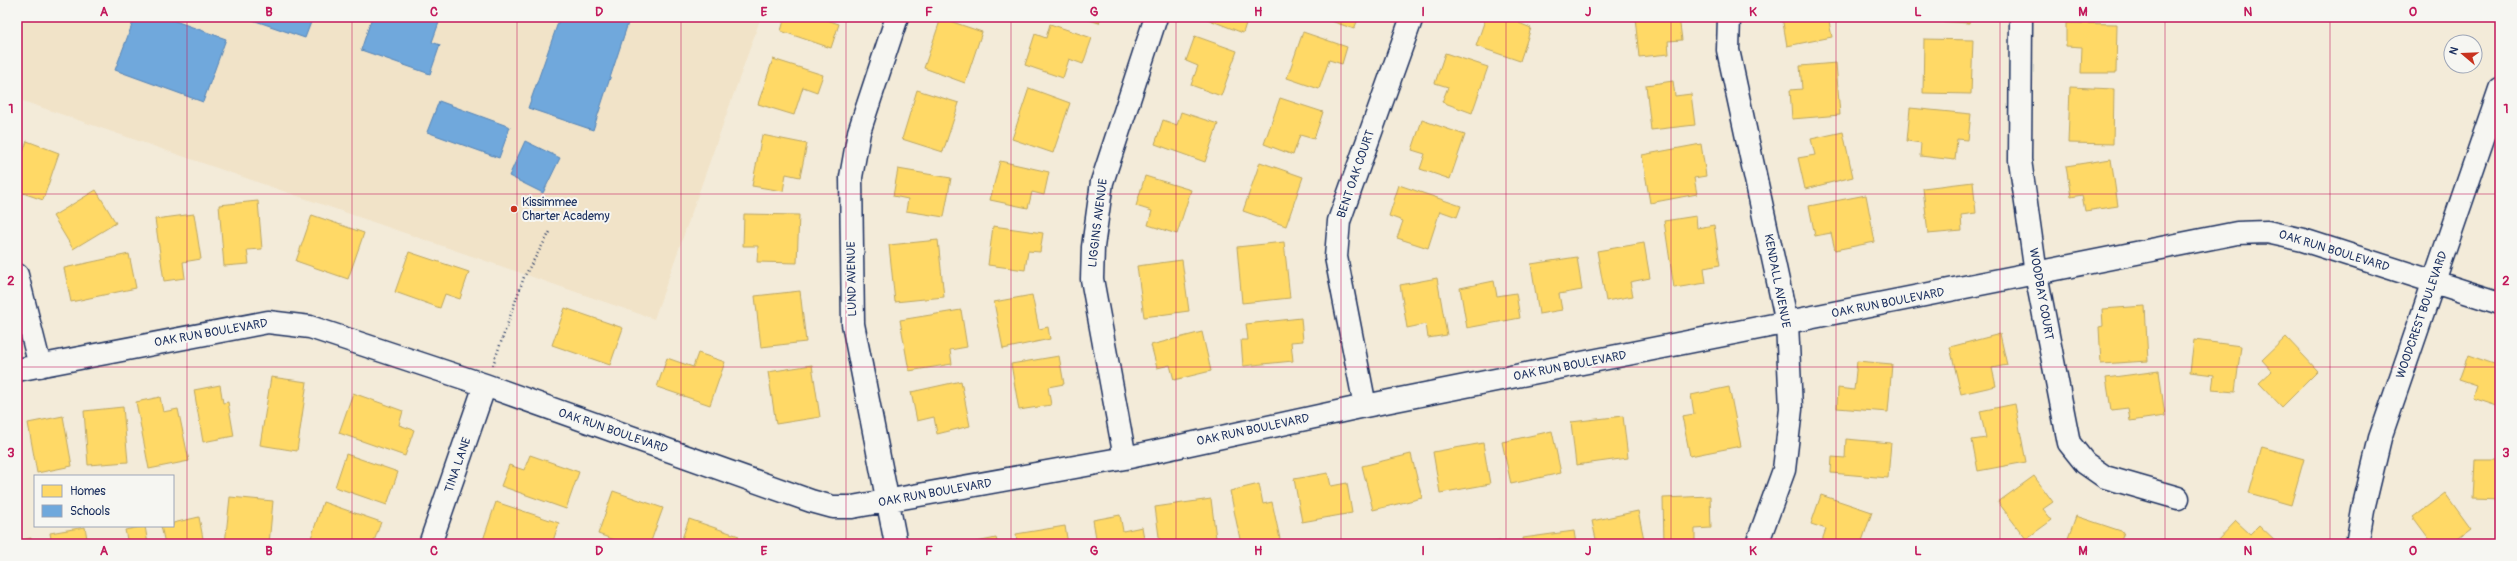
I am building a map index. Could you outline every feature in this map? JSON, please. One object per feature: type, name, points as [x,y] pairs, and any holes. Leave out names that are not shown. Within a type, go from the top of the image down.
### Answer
[{"type":"street","name":"LUND AVENUE","points":[[896,544],[853,324],[851,177],[859,132],[897,17]]},
{"type":"street","name":"LIGGINS AVENUE","points":[[1125,458],[1092,279],[1093,247],[1102,182],[1156,17]]},
{"type":"street","name":"BENT OAK COURT","points":[[1365,406],[1336,257],[1338,221],[1412,17]]},
{"type":"street","name":"KENDALL AVENUE","points":[[1728,17],[1728,50],[1787,323],[1791,409],[1784,470],[1757,544]]},
{"type":"street","name":"WOODBAY COURT","points":[[2021,17],[2020,160],[2036,274],[2069,443],[2085,463],[2105,477],[2178,498]]},
{"type":"street","name":"WOODCREST BOULEVARD","points":[[2357,544],[2364,504],[2380,438],[2500,89]]},
{"type":"street","name":"OAK RUN BOULEVARD","points":[[17,370],[268,322],[310,327],[488,378],[811,501],[833,507],[852,507],[888,502],[1125,458],[1365,406],[2237,233],[2267,232],[2303,240],[2500,303]]},
{"type":"street","points":[[17,275],[40,366]]},
{"type":"street","name":"TINA LANE","points":[[430,544],[488,378]]},
{"type":"path","points":[[488,378],[524,277],[550,232]]},
{"type":"shaded area","name":"Kissimmee Charter Academy","points":[[17,17],[761,17],[654,319],[17,99]]},
{"type":"building: Homes","points":[[785,17],[824,17],[824,19],[839,24],[831,48],[781,31]]},
{"type":"building: Homes","points":[[1080,17],[1101,17],[1099,23]]},
{"type":"building: Homes","points":[[1202,17],[1248,17],[1243,33]]},
{"type":"building: Homes","points":[[1320,17],[1359,17],[1354,29]]},
{"type":"building: Homes","points":[[1486,17],[1521,17],[1519,23],[1531,28],[1520,61],[1476,46]]},
{"type":"building: Homes","points":[[1635,17],[1679,17],[1682,40],[1668,41],[1669,54],[1639,57]]},
{"type":"building: Homes","points":[[1782,17],[1828,17],[1832,37],[1787,46]]},
{"type":"building: Homes","points":[[1920,17],[1970,17],[1969,23],[1920,20]]},
{"type":"building: Homes","points":[[941,18],[982,32],[965,83],[924,68]]},
{"type":"building: Homes","points":[[2066,23],[2117,24],[2116,73],[2081,73],[2082,47],[2066,46]]},
{"type":"building: Homes","points":[[1050,24],[1092,38],[1083,64],[1069,59],[1063,78],[1025,65],[1035,34],[1046,38]]},
{"type":"building: Homes","points":[[1303,32],[1347,47],[1342,64],[1329,60],[1319,89],[1287,78]]},
{"type":"building: Homes","points":[[1195,36],[1237,51],[1221,96],[1191,85],[1198,66],[1186,61]]},
{"type":"building: Homes","points":[[1924,39],[1973,40],[1971,94],[1923,93]]},
{"type":"building: Homes","points":[[1445,53],[1488,67],[1472,113],[1442,102],[1448,87],[1435,83]]},
{"type":"building: Homes","points":[[773,59],[823,75],[817,92],[803,87],[794,115],[758,104]]},
{"type":"building: Homes","points":[[1836,63],[1840,115],[1792,119],[1790,90],[1802,89],[1800,66]]},
{"type":"building: Homes","points":[[1673,81],[1675,96],[1691,94],[1695,125],[1651,130],[1646,85]]},
{"type":"building: Homes","points":[[2070,87],[2114,89],[2113,144],[2068,143]]},
{"type":"building: Homes","points":[[1029,88],[1070,103],[1053,153],[1012,139]]},
{"type":"building: Homes","points":[[917,90],[959,103],[943,152],[902,139]]},
{"type":"building: Homes","points":[[1280,98],[1323,112],[1314,139],[1300,135],[1293,155],[1264,144]]},
{"type":"building: Homes","points":[[1910,108],[1971,114],[1968,140],[1957,139],[1955,160],[1920,156],[1921,143],[1907,141]]},
{"type":"building: Homes","points":[[1181,112],[1218,124],[1205,162],[1155,144],[1163,120],[1177,125]]},
{"type":"building: Homes","points":[[1422,120],[1465,135],[1450,179],[1420,169],[1425,154],[1412,150]]},
{"type":"building: Homes","points":[[1843,132],[1853,177],[1805,189],[1798,158],[1815,155],[1811,139]]},
{"type":"building: Homes","points":[[762,135],[807,144],[800,177],[786,174],[783,191],[752,186]]},
{"type":"building: Homes","points":[[27,141],[59,153],[43,200],[17,191],[17,169]]},
{"type":"building: Homes","points":[[1701,144],[1706,176],[1694,178],[1697,194],[1650,203],[1642,155]]},
{"type":"building: Homes","points":[[2111,159],[2118,206],[2085,211],[2082,195],[2071,197],[2066,166]]},
{"type":"building: Homes","points":[[1000,161],[1049,172],[1044,195],[1032,192],[1028,208],[990,200]]},
{"type":"building: Homes","points":[[1260,162],[1303,177],[1286,226],[1243,211]]},
{"type":"building: Homes","points":[[898,169],[951,178],[944,217],[906,211],[908,199],[893,196]]},
{"type":"building: Homes","points":[[1145,176],[1191,190],[1177,234],[1148,225],[1152,211],[1136,206]]},
{"type":"building: Homes","points":[[1973,182],[1976,213],[1961,215],[1962,231],[1928,234],[1923,188]]},
{"type":"building: Homes","points":[[1399,185],[1461,206],[1457,217],[1440,211],[1428,248],[1397,238],[1403,221],[1389,216]]},
{"type":"building: Homes","points":[[96,190],[116,223],[73,249],[53,216]]},
{"type":"building: Homes","points":[[1866,195],[1875,242],[1835,250],[1831,233],[1815,236],[1809,206]]},
{"type":"building: Homes","points":[[258,201],[262,249],[247,250],[249,264],[224,266],[219,205]]},
{"type":"building: Homes","points":[[194,214],[201,259],[183,262],[185,278],[164,281],[155,219]]},
{"type":"building: Homes","points":[[744,214],[799,215],[797,263],[757,262],[758,246],[743,246]]},
{"type":"building: Homes","points":[[312,215],[364,233],[348,279],[296,261]]},
{"type":"building: Homes","points":[[1696,216],[1697,228],[1714,225],[1720,265],[1704,268],[1706,283],[1674,288],[1664,221]]},
{"type":"building: Homes","points":[[993,226],[1043,233],[1040,252],[1028,251],[1025,270],[988,265]]},
{"type":"building: Homes","points":[[938,240],[944,297],[895,302],[889,245]]},
{"type":"building: Homes","points":[[1284,242],[1290,298],[1242,303],[1237,247]]},
{"type":"building: Homes","points":[[1644,243],[1650,278],[1630,282],[1633,296],[1606,301],[1597,251]]},
{"type":"building: Homes","points":[[409,252],[469,272],[460,299],[445,294],[440,308],[395,292]]},
{"type":"building: Homes","points":[[129,254],[136,288],[71,302],[64,268]]},
{"type":"building: Homes","points":[[1577,257],[1582,290],[1559,294],[1562,310],[1539,314],[1531,264]]},
{"type":"building: Homes","points":[[1182,260],[1189,311],[1144,317],[1137,266]]},
{"type":"building: Homes","points":[[1437,278],[1447,335],[1428,338],[1426,324],[1407,328],[1400,285]]},
{"type":"building: Homes","points":[[1494,281],[1497,296],[1516,293],[1520,318],[1467,328],[1460,288]]},
{"type":"building: Homes","points":[[800,291],[806,342],[761,347],[755,296]]},
{"type":"building: Homes","points":[[1032,295],[1039,329],[1048,327],[1050,339],[1003,349],[994,302]]},
{"type":"building: Homes","points":[[2145,306],[2148,361],[2101,364],[2099,327],[2103,326],[2102,309]]},
{"type":"building: Homes","points":[[565,308],[623,328],[610,365],[552,345]]},
{"type":"building: Homes","points":[[961,310],[967,347],[950,350],[952,364],[909,371],[900,320]]},
{"type":"building: Homes","points":[[1301,318],[1303,341],[1291,342],[1293,361],[1243,366],[1241,340],[1248,340],[1246,324]]},
{"type":"building: Homes","points":[[1202,332],[1211,371],[1174,380],[1170,365],[1157,368],[1151,345]]},
{"type":"building: Homes","points":[[2000,334],[2007,365],[1992,368],[1996,386],[1961,394],[1950,347]]},
{"type":"building: Homes","points":[[2286,337],[2318,371],[2282,407],[2259,383],[2272,371],[2262,360]]},
{"type":"building: Homes","points":[[2194,340],[2241,346],[2235,392],[2212,390],[2214,375],[2190,372]]},
{"type":"building: Homes","points":[[698,353],[725,362],[710,405],[657,387],[667,358],[693,367]]},
{"type":"building: Homes","points":[[2468,355],[2500,366],[2500,407],[2473,398],[2477,386],[2459,380]]},
{"type":"building: Homes","points":[[1059,356],[1064,384],[1048,387],[1051,405],[1019,410],[1011,364]]},
{"type":"building: Homes","points":[[1857,361],[1892,364],[1888,412],[1837,408],[1838,388],[1854,390]]},
{"type":"building: Homes","points":[[812,365],[820,417],[776,424],[768,372]]},
{"type":"building: Homes","points":[[2159,371],[2165,416],[2130,421],[2128,408],[2111,410],[2106,378]]},
{"type":"building: Homes","points":[[271,377],[307,382],[297,451],[260,445]]},
{"type":"building: Homes","points":[[961,381],[970,426],[937,434],[934,417],[917,421],[911,392]]},
{"type":"building: Homes","points":[[220,385],[223,403],[228,402],[234,436],[203,442],[194,390]]},
{"type":"building: Homes","points":[[1729,387],[1741,446],[1690,456],[1682,416],[1694,414],[1691,395]]},
{"type":"building: Homes","points":[[353,393],[403,411],[399,425],[414,430],[405,456],[339,433]]},
{"type":"building: Homes","points":[[160,397],[163,412],[178,409],[189,461],[149,469],[136,402]]},
{"type":"building: Homes","points":[[2015,404],[2026,462],[1978,471],[1972,440],[1986,438],[1980,411]]},
{"type":"building: Homes","points":[[123,407],[128,462],[88,465],[84,411]]},
{"type":"building: Homes","points":[[63,416],[72,466],[37,473],[28,423]]},
{"type":"building: Homes","points":[[1623,416],[1628,458],[1576,465],[1571,422]]},
{"type":"building: Homes","points":[[1552,431],[1561,473],[1511,484],[1502,442]]},
{"type":"building: Homes","points":[[1846,439],[1891,443],[1888,478],[1831,473],[1832,457],[1845,458]]},
{"type":"building: Homes","points":[[1483,443],[1490,484],[1440,493],[1433,452]]},
{"type":"building: Homes","points":[[2262,447],[2304,459],[2291,505],[2249,493]]},
{"type":"building: Homes","points":[[346,454],[398,472],[387,505],[335,487]]},
{"type":"building: Homes","points":[[1411,454],[1422,498],[1373,510],[1362,466]]},
{"type":"building: Homes","points":[[530,455],[579,472],[566,509],[501,486],[509,465],[524,470]]},
{"type":"building: Homes","points":[[17,460],[20,492],[17,492]]},
{"type":"building: Homes","points":[[2475,460],[2500,460],[2500,500],[2473,499]]},
{"type":"building: Homes","points":[[1328,473],[1331,486],[1347,483],[1352,513],[1302,522],[1294,479]]},
{"type":"building: Homes","points":[[2034,476],[2053,502],[2043,509],[2052,520],[2026,539],[1998,502]]},
{"type":"building: Homes","points":[[1259,484],[1263,504],[1272,502],[1280,539],[1260,544],[1241,544],[1230,491]]},
{"type":"building: Homes","points":[[613,491],[663,508],[650,544],[626,544],[598,534]]},
{"type":"building: Homes","points":[[2445,493],[2471,529],[2451,544],[2433,544],[2413,517]]},
{"type":"building: Homes","points":[[1821,495],[1872,512],[1861,544],[1821,543],[1826,529],[1811,524]]},
{"type":"building: Homes","points":[[1710,496],[1711,528],[1695,529],[1695,544],[1664,544],[1663,498]]},
{"type":"building: Homes","points":[[230,497],[273,501],[269,544],[225,544]]},
{"type":"building: Homes","points":[[1211,499],[1216,538],[1160,544],[1155,507]]},
{"type":"building: Homes","points":[[323,502],[381,522],[373,544],[358,541],[357,544],[320,544],[310,541]]},
{"type":"building: Homes","points":[[496,502],[559,523],[552,544],[496,544],[483,540]]},
{"type":"building: Homes","points":[[1638,511],[1645,544],[1597,544],[1592,521]]},
{"type":"building: Homes","points":[[1120,515],[1123,531],[1142,527],[1145,544],[1097,544],[1093,520]]},
{"type":"building: Homes","points":[[2076,516],[2124,532],[2120,544],[2066,544]]},
{"type":"building: Homes","points":[[199,517],[204,544],[165,544],[161,527],[174,527],[174,523]]},
{"type":"building: Homes","points":[[689,519],[739,536],[737,544],[680,544]]},
{"type":"building: Homes","points":[[2236,521],[2250,534],[2259,525],[2278,543],[2214,544]]},
{"type":"building: Homes","points":[[1065,526],[1068,544],[1017,544],[1016,534]]},
{"type":"building: Homes","points":[[85,527],[88,544],[52,544],[50,533]]},
{"type":"building: Homes","points":[[145,527],[148,544],[128,544],[125,530]]},
{"type":"building: Homes","points":[[1574,531],[1576,544],[1524,544],[1523,538]]},
{"type":"building: Homes","points":[[31,538],[31,544],[17,544],[17,541]]},
{"type":"building: Homes","points":[[996,538],[998,544],[967,544]]},
{"type":"building: Homes","points":[[1500,541],[1501,544],[1483,544]]},
{"type":"building: Schools","points":[[135,17],[164,17],[226,39],[203,102],[115,70]]},
{"type":"building: Schools","points":[[244,17],[313,17],[305,38]]},
{"type":"building: Schools","points":[[372,17],[441,17],[432,42],[440,45],[430,74],[361,50]]},
{"type":"building: Schools","points":[[560,17],[630,17],[593,130],[528,108]]},
{"type":"building: Schools","points":[[439,101],[510,127],[499,158],[427,132]]},
{"type":"building: Schools","points":[[525,141],[560,158],[543,193],[509,176]]},
{"type":"place","name":"Kissimmee Charter Academy","points":[[514,209]]}]
